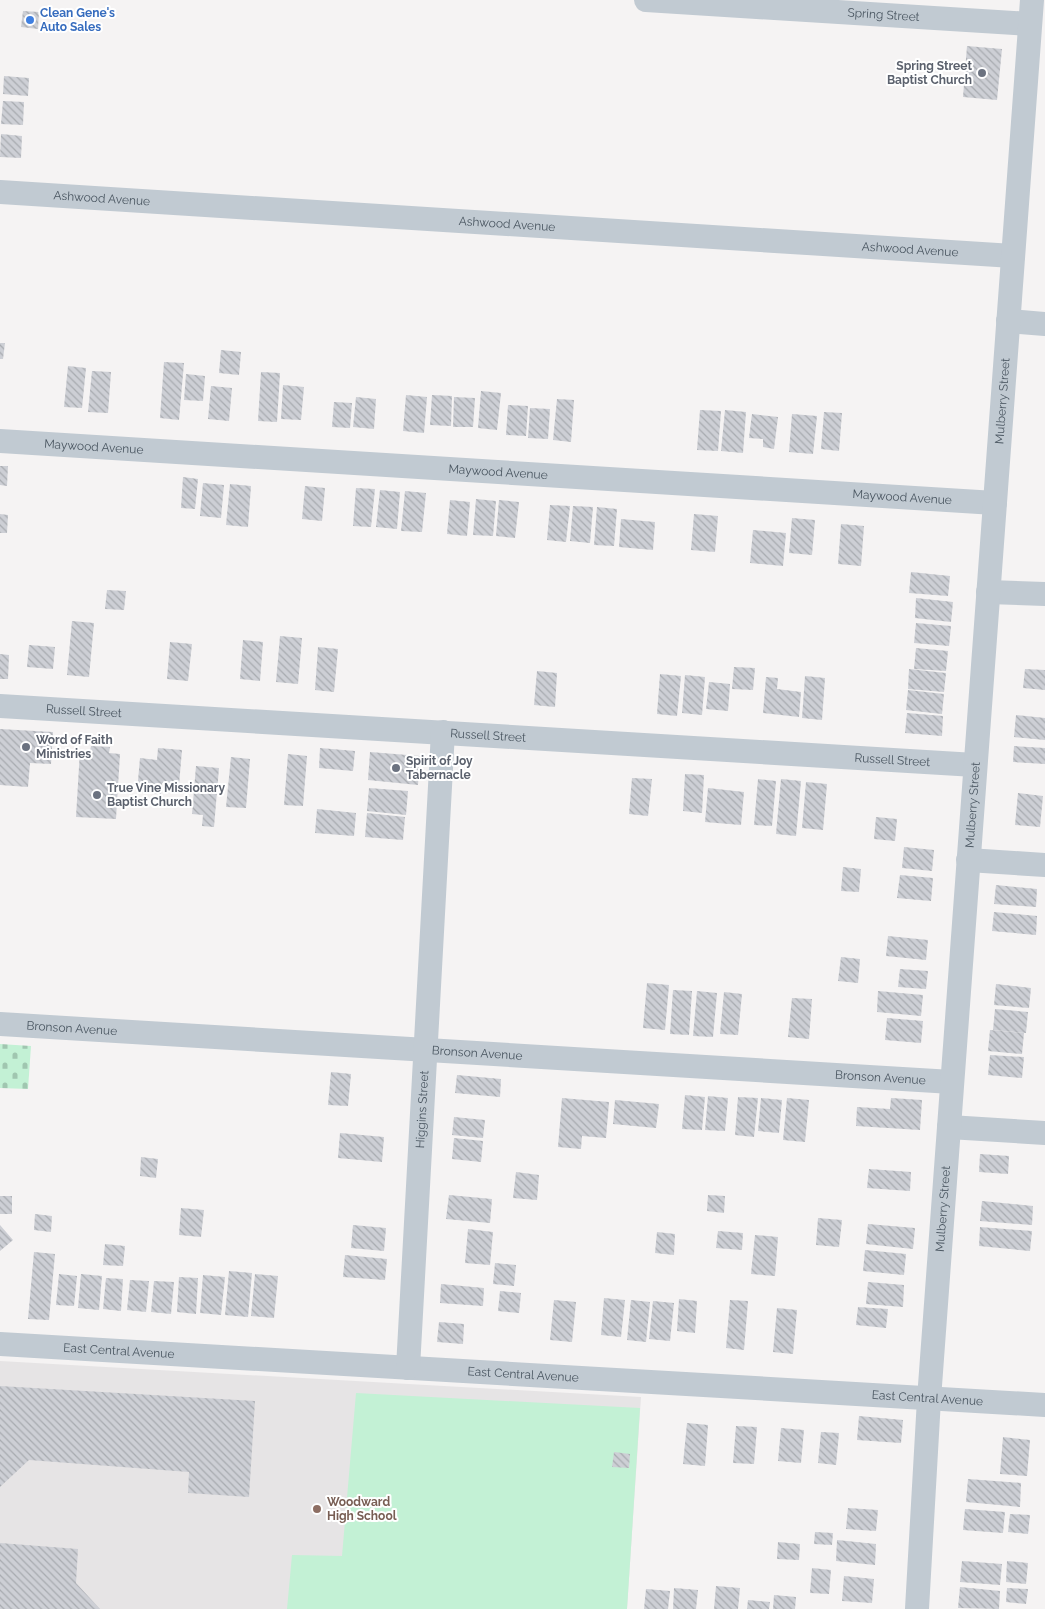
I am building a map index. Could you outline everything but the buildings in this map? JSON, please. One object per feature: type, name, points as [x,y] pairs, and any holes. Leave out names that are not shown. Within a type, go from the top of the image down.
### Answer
[{"type":"street","name":"Spring Street","points":[[646,0],[1030,24]]},
{"type":"street","name":"Mulberry Street","points":[[917,1609],[929,1399],[1013,256],[1035,96],[1030,24],[1032,0]]},
{"type":"street","name":"Ashwood Avenue","points":[[0,192],[1013,256]]},
{"type":"street","points":[[1008,321],[1045,324]]},
{"type":"street","name":"Maywood Avenue","points":[[0,441],[995,503]]},
{"type":"street","points":[[988,592],[1045,594]]},
{"type":"street","name":"Russell Street","points":[[0,706],[975,765]]},
{"type":"street","name":"Higgins Street","points":[[408,1368],[443,732]]},
{"type":"street","points":[[968,860],[1045,865]]},
{"type":"street","name":"Bronson Avenue","points":[[0,1024],[952,1082]]},
{"type":"street","points":[[950,1127],[1045,1133]]},
{"type":"street","name":"East Central Avenue","points":[[0,1344],[1045,1406]]},
{"type":"shaded area","name":"Woodward High School","points":[[0,1361],[641,1397],[627,1609],[0,1609]]},
{"type":"green space","points":[[0,1044],[31,1046],[28,1089],[0,1088]]},
{"type":"green space","points":[[356,1393],[640,1408],[627,1609],[287,1609],[292,1555],[342,1556]]},
{"type":"place","name":"Clean Gene's Auto Sales","points":[[30,20]]},
{"type":"place","name":"Spring Street Baptist Church","points":[[982,73]]},
{"type":"place","name":"Word of Faith Ministries","points":[[26,747]]},
{"type":"place","name":"Spirit of Joy Tabernacle","points":[[396,768]]},
{"type":"place","name":"True Vine Missionary Baptist Church","points":[[97,795]]},
{"type":"place","name":"Woodward High School","points":[[317,1509]]}]
